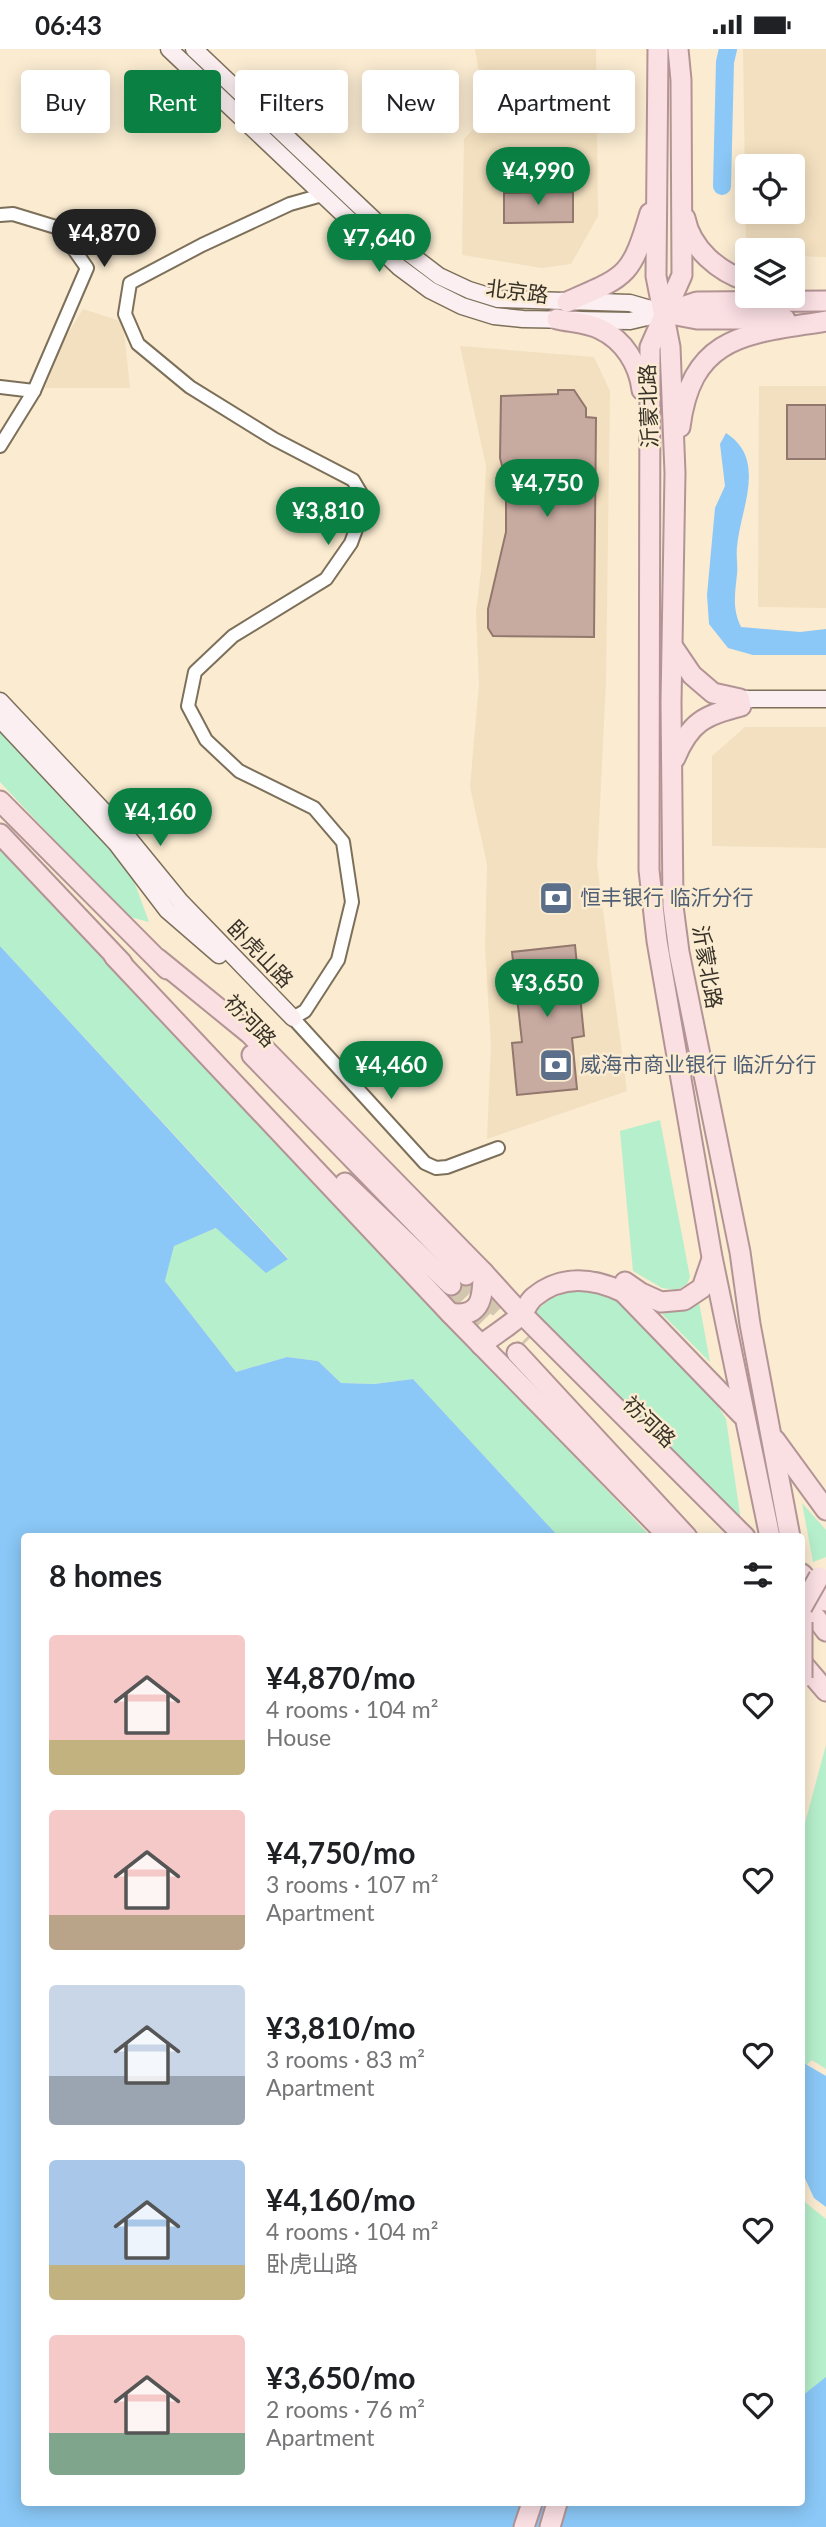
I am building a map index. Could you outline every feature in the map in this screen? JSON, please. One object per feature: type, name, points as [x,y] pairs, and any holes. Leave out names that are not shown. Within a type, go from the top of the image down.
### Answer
[{"type":"main road","name":"北京路","points":[[169,49],[399,267],[430,291],[462,306],[494,316],[562,311]]},
{"type":"main road","name":"北京路","points":[[194,49],[410,254],[439,276],[469,290],[498,299],[630,321],[697,302],[826,298]]},
{"type":"main road","name":"沂蒙北路","points":[[657,49],[656,276],[670,347],[675,473],[672,646],[673,905],[740,1252],[750,1324],[789,1533]]},
{"type":"main road","name":"沂蒙北路","points":[[678,49],[681,80],[682,275],[650,347],[649,870],[657,941],[712,1257],[768,1533]]},
{"type":"main road","points":[[562,311],[613,282],[634,262],[656,191]]},
{"type":"main road","points":[[682,203],[686,223],[698,246],[721,270],[735,276]]},
{"type":"main road","points":[[805,294],[826,298]]},
{"type":"main road","points":[[562,311],[601,329],[631,357],[640,374],[649,459]]},
{"type":"main road","name":"北京路","points":[[664,313],[697,319],[826,320]]},
{"type":"main road","points":[[675,473],[682,410],[704,360],[750,334],[826,320]]},
{"type":"main road","points":[[672,646],[692,675],[713,693],[741,702],[826,706]]},
{"type":"main road","points":[[672,766],[684,736],[693,725],[715,712],[741,702],[826,699]]},
{"type":"main road","name":"卧虎山路","points":[[0,701],[126,835],[180,901],[293,1018]]},
{"type":"main road","name":"卧虎山路","points":[[0,719],[116,843],[167,910],[293,1018]]},
{"type":"main road","points":[[0,801],[158,959],[250,1034],[483,1295],[472,1311],[459,1315],[450,1313]]},
{"type":"main road","points":[[0,834],[450,1313],[664,1533]]},
{"type":"main road","points":[[114,956],[182,1019],[259,1101],[467,1277],[517,1310],[741,1533]]},
{"type":"main road","points":[[517,1310],[537,1283],[555,1272],[590,1267],[615,1273],[641,1293],[661,1302],[684,1300],[702,1288],[712,1257]]},
{"type":"main road","points":[[481,1345],[517,1310],[554,1286],[589,1280],[606,1284],[623,1292],[726,1395],[744,1418]]},
{"type":"main road","name":"祊河路","points":[[684,1533],[523,1346],[733,1533]]},
{"type":"main road","points":[[618,1408],[768,1533]]},
{"type":"main road","points":[[772,1435],[826,1510]]},
{"type":"main road","points":[[816,1572],[826,1601]]},
{"type":"main road","points":[[805,1600],[816,1572]]},
{"type":"main road","points":[[805,1603],[826,1631]]},
{"type":"main road","points":[[805,1666],[826,1691]]},
{"type":"main road","points":[[524,2527],[531,2506]]},
{"type":"main road","points":[[550,2527],[556,2506]]},
{"type":"street","points":[[322,195],[290,204],[202,244],[130,283],[125,314],[138,344],[190,387],[274,439],[353,480],[366,502],[351,543],[326,579],[233,636],[195,672],[188,705],[206,740],[239,771],[314,808],[344,842],[352,902],[338,960],[304,1011],[293,1018],[425,1163],[436,1168],[447,1167],[498,1148]]},
{"type":"street","points":[[0,215],[13,214],[59,228],[87,268],[34,391],[0,446]]},
{"type":"street","points":[[0,387],[34,391]]},
{"type":"shaded area","points":[[475,49],[596,49],[596,70],[478,70]]},
{"type":"shaded area","points":[[743,49],[826,49],[826,257],[805,256],[805,238],[746,238],[746,224],[805,224],[805,154],[745,154]]},
{"type":"shaded area","points":[[473,129],[473,133],[597,133],[598,216],[571,264],[542,268],[462,255],[464,139]]},
{"type":"shaded area","points":[[83,309],[123,322],[130,388],[45,388],[63,342]]},
{"type":"shaded area","points":[[460,346],[594,357],[610,391],[606,681],[597,865],[627,1091],[487,1139],[491,1046],[485,948],[487,864],[470,787],[479,684],[476,612],[481,571],[486,466]]},
{"type":"shaded area","points":[[759,386],[826,386],[826,608],[758,607]]},
{"type":"shaded area","points":[[745,727],[826,727],[826,848],[712,846],[712,756]]},
{"type":"green space","points":[[0,729],[120,857],[135,884],[149,922],[126,916],[0,782]]},
{"type":"green space","points":[[0,847],[647,1533],[555,1533],[413,1379],[373,1384],[341,1383],[318,1361],[287,1357],[236,1372],[165,1281],[174,1245],[217,1228],[266,1272],[288,1258],[0,946]]},
{"type":"green space","points":[[660,1120],[690,1277],[687,1284],[677,1290],[662,1288],[633,1271],[620,1131]]},
{"type":"green space","points":[[574,1290],[603,1291],[621,1300],[707,1389],[726,1419],[742,1528],[534,1312],[552,1298]]},
{"type":"green space","points":[[699,1302],[710,1362],[662,1314]]},
{"type":"green space","points":[[802,1503],[826,1530],[826,1557],[813,1562]]},
{"type":"green space","points":[[826,1745],[826,2069],[812,2060],[805,2066],[805,1823]]},
{"type":"green space","points":[[805,2200],[826,2219],[826,2384],[805,2394]]},
{"type":"water","points":[[726,433],[739,444],[749,471],[737,550],[735,601],[741,627],[800,632],[826,629],[826,655],[753,655],[728,648],[709,624],[707,595],[715,508],[725,486],[720,444]]},
{"type":"water","points":[[0,946],[288,1259],[266,1273],[216,1228],[174,1246],[165,1281],[236,1372],[287,1357],[318,1361],[341,1383],[374,1384],[413,1379],[555,1533],[21,1533],[21,2506],[805,2506],[805,2394],[826,2377],[826,2527],[0,2527]]},
{"type":"water","points":[[805,2064],[826,2076],[826,2207],[814,2198],[805,2178]]},
{"type":"building","points":[[573,192],[573,222],[504,223],[504,193]]},
{"type":"building","points":[[558,390],[574,390],[586,408],[586,417],[596,418],[594,637],[493,636],[488,628],[488,609],[506,532],[506,481],[500,458],[501,396],[558,394]]},
{"type":"building","points":[[787,405],[826,405],[826,459],[787,459]]},
{"type":"building","points":[[575,945],[584,1036],[572,1038],[577,1089],[517,1095],[512,1043],[522,1042],[512,952]]},
{"type":"waterway","points":[[722,186],[725,62],[728,49]]},
{"type":"tunnel","points":[[466,1275],[529,1339]]},
{"type":"tunnel","points":[[451,1285],[517,1353]]},
{"type":"place","name":"恒丰银行 临沂分行","points":[[556,898]]},
{"type":"place","name":"威海市商业银行 临沂分行","points":[[556,1065]]}]
